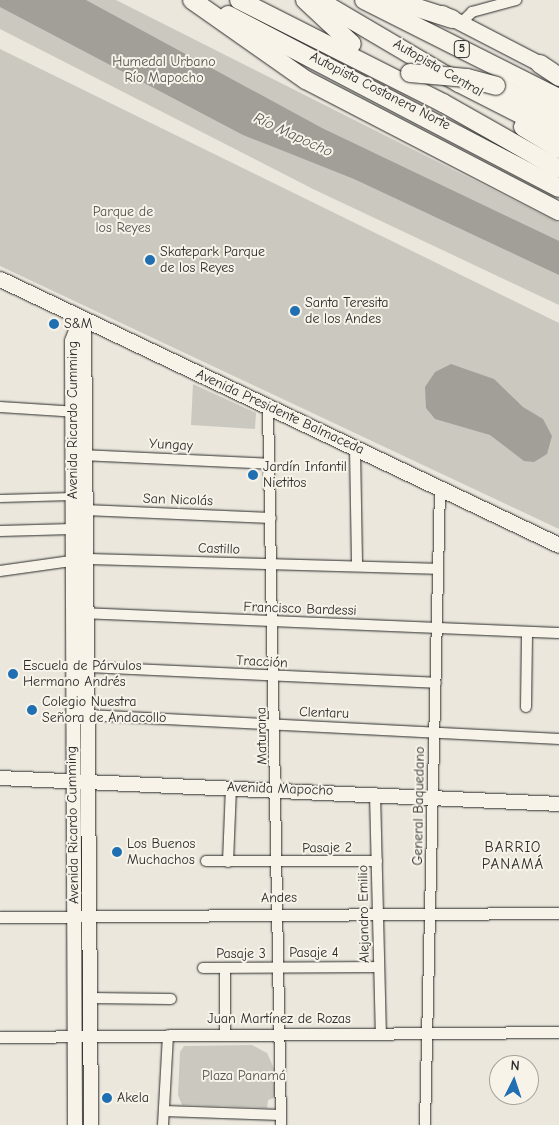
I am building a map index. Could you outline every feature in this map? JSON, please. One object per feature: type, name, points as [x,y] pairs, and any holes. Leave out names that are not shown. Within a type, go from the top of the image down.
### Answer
[{"type":"highway","points":[[192,0],[314,84],[559,211]]},
{"type":"highway","name":"Autopista Costanera Norte","points":[[198,0],[401,102],[559,188]]},
{"type":"highway","name":"Autopista Costanera Norte","points":[[239,0],[362,61],[559,169]]},
{"type":"highway","points":[[305,0],[352,44]]},
{"type":"highway","name":"Autopista Central","points":[[318,0],[459,83],[559,134]]},
{"type":"highway","name":"Autopista Central","points":[[364,0],[559,98]]},
{"type":"highway","points":[[393,0],[457,21]]},
{"type":"highway","points":[[362,61],[410,73],[467,78],[496,86],[559,117]]},
{"type":"highway","points":[[540,64],[559,76]]},
{"type":"highway","points":[[459,83],[559,149]]},
{"type":"highway","points":[[403,115],[559,198]]},
{"type":"main road","points":[[416,0],[540,64]]},
{"type":"main road","name":"Avenida Presidente Balmaceda","points":[[0,280],[559,545]]},
{"type":"main road","name":"Avenida Ricardo Cumming","points":[[75,1125],[72,613],[85,510],[78,455],[82,318]]},
{"type":"main road","name":"Avenida Ricardo Cumming","points":[[78,455],[72,496],[72,529],[87,613],[91,1125]]},
{"type":"main road","name":"Avenida Mapocho","points":[[0,778],[376,793],[559,804]]},
{"type":"street","points":[[457,21],[486,4],[516,0]]},
{"type":"street","points":[[0,407],[78,412]]},
{"type":"street","name":"Maturana","points":[[268,407],[278,862],[281,1120]]},
{"type":"street","points":[[355,448],[357,566]]},
{"type":"street","name":"Yungay","points":[[78,455],[269,464]]},
{"type":"street","name":"General Baquedano","points":[[424,1125],[428,1033],[440,489]]},
{"type":"street","points":[[0,498],[72,496]]},
{"type":"street","name":"San Nicolás","points":[[85,510],[271,518]]},
{"type":"street","points":[[0,532],[72,529]]},
{"type":"street","name":"Castillo","points":[[0,571],[79,561],[438,569]]},
{"type":"street","name":"Francisco Bardessi","points":[[72,613],[559,633]]},
{"type":"street","points":[[526,707],[527,632]]},
{"type":"street","name":"Tracción","points":[[87,668],[436,682]]},
{"type":"street","name":"Clentaru","points":[[87,715],[435,731],[559,739]]},
{"type":"street","points":[[228,862],[231,787]]},
{"type":"street","name":"Alejandro Emilio","points":[[376,793],[381,1033]]},
{"type":"street","name":"Pasaje 2","points":[[206,861],[377,861]]},
{"type":"street","name":"Andes","points":[[0,917],[430,911],[559,913]]},
{"type":"street","name":"Pasaje 4","points":[[279,967],[379,966]]},
{"type":"street","name":"Pasaje 3","points":[[203,968],[279,967]]},
{"type":"street","points":[[225,968],[225,1035]]},
{"type":"street","points":[[89,998],[171,999]]},
{"type":"street","name":"Juan Martínez de Rozas","points":[[0,1037],[559,1032]]},
{"type":"street","points":[[163,1125],[168,1035]]},
{"type":"street","points":[[164,1111],[281,1120]]},
{"type":"green space","name":"Humedal Urbano Río Mapocho","points":[[0,0],[116,0],[559,223],[559,305],[313,189],[0,29]]},
{"type":"green space","name":"Parque de los Reyes","points":[[0,49],[559,323],[559,529],[0,266]]},
{"type":"green space","points":[[193,384],[256,413],[255,429],[191,425]]},
{"type":"green space","name":"Plaza Panamá","points":[[252,1045],[267,1053],[276,1073],[277,1097],[268,1100],[267,1108],[182,1105],[178,1095],[180,1052],[184,1046]]},
{"type":"water","name":"Río Mapocho","points":[[0,0],[86,0],[322,128],[559,241],[559,275],[354,179],[243,135],[0,7]]},
{"type":"water","points":[[451,364],[494,379],[523,407],[543,419],[552,436],[547,454],[534,462],[524,461],[490,435],[435,419],[426,408],[425,387],[435,372]]},
{"type":"place","name":"Skatepark Parque de los Reyes","points":[[150,260]]},
{"type":"place","name":"Santa Teresita de los Andes","points":[[295,311]]},
{"type":"place","name":"S&M","points":[[54,324]]},
{"type":"place","name":"Jardín Infantil Nietitos","points":[[253,475]]},
{"type":"place","name":"Escuela de Párvulos Hermano Andrés","points":[[13,674]]},
{"type":"place","name":"Colegio Nuestra Señora de Andacollo","points":[[32,710]]},
{"type":"place","name":"Los Buenos Muchachos","points":[[117,852]]},
{"type":"place","name":"Akela","points":[[107,1098]]},
{"type":"district","name":"BARRIO PANAMÁ","points":[[513,856]]}]
